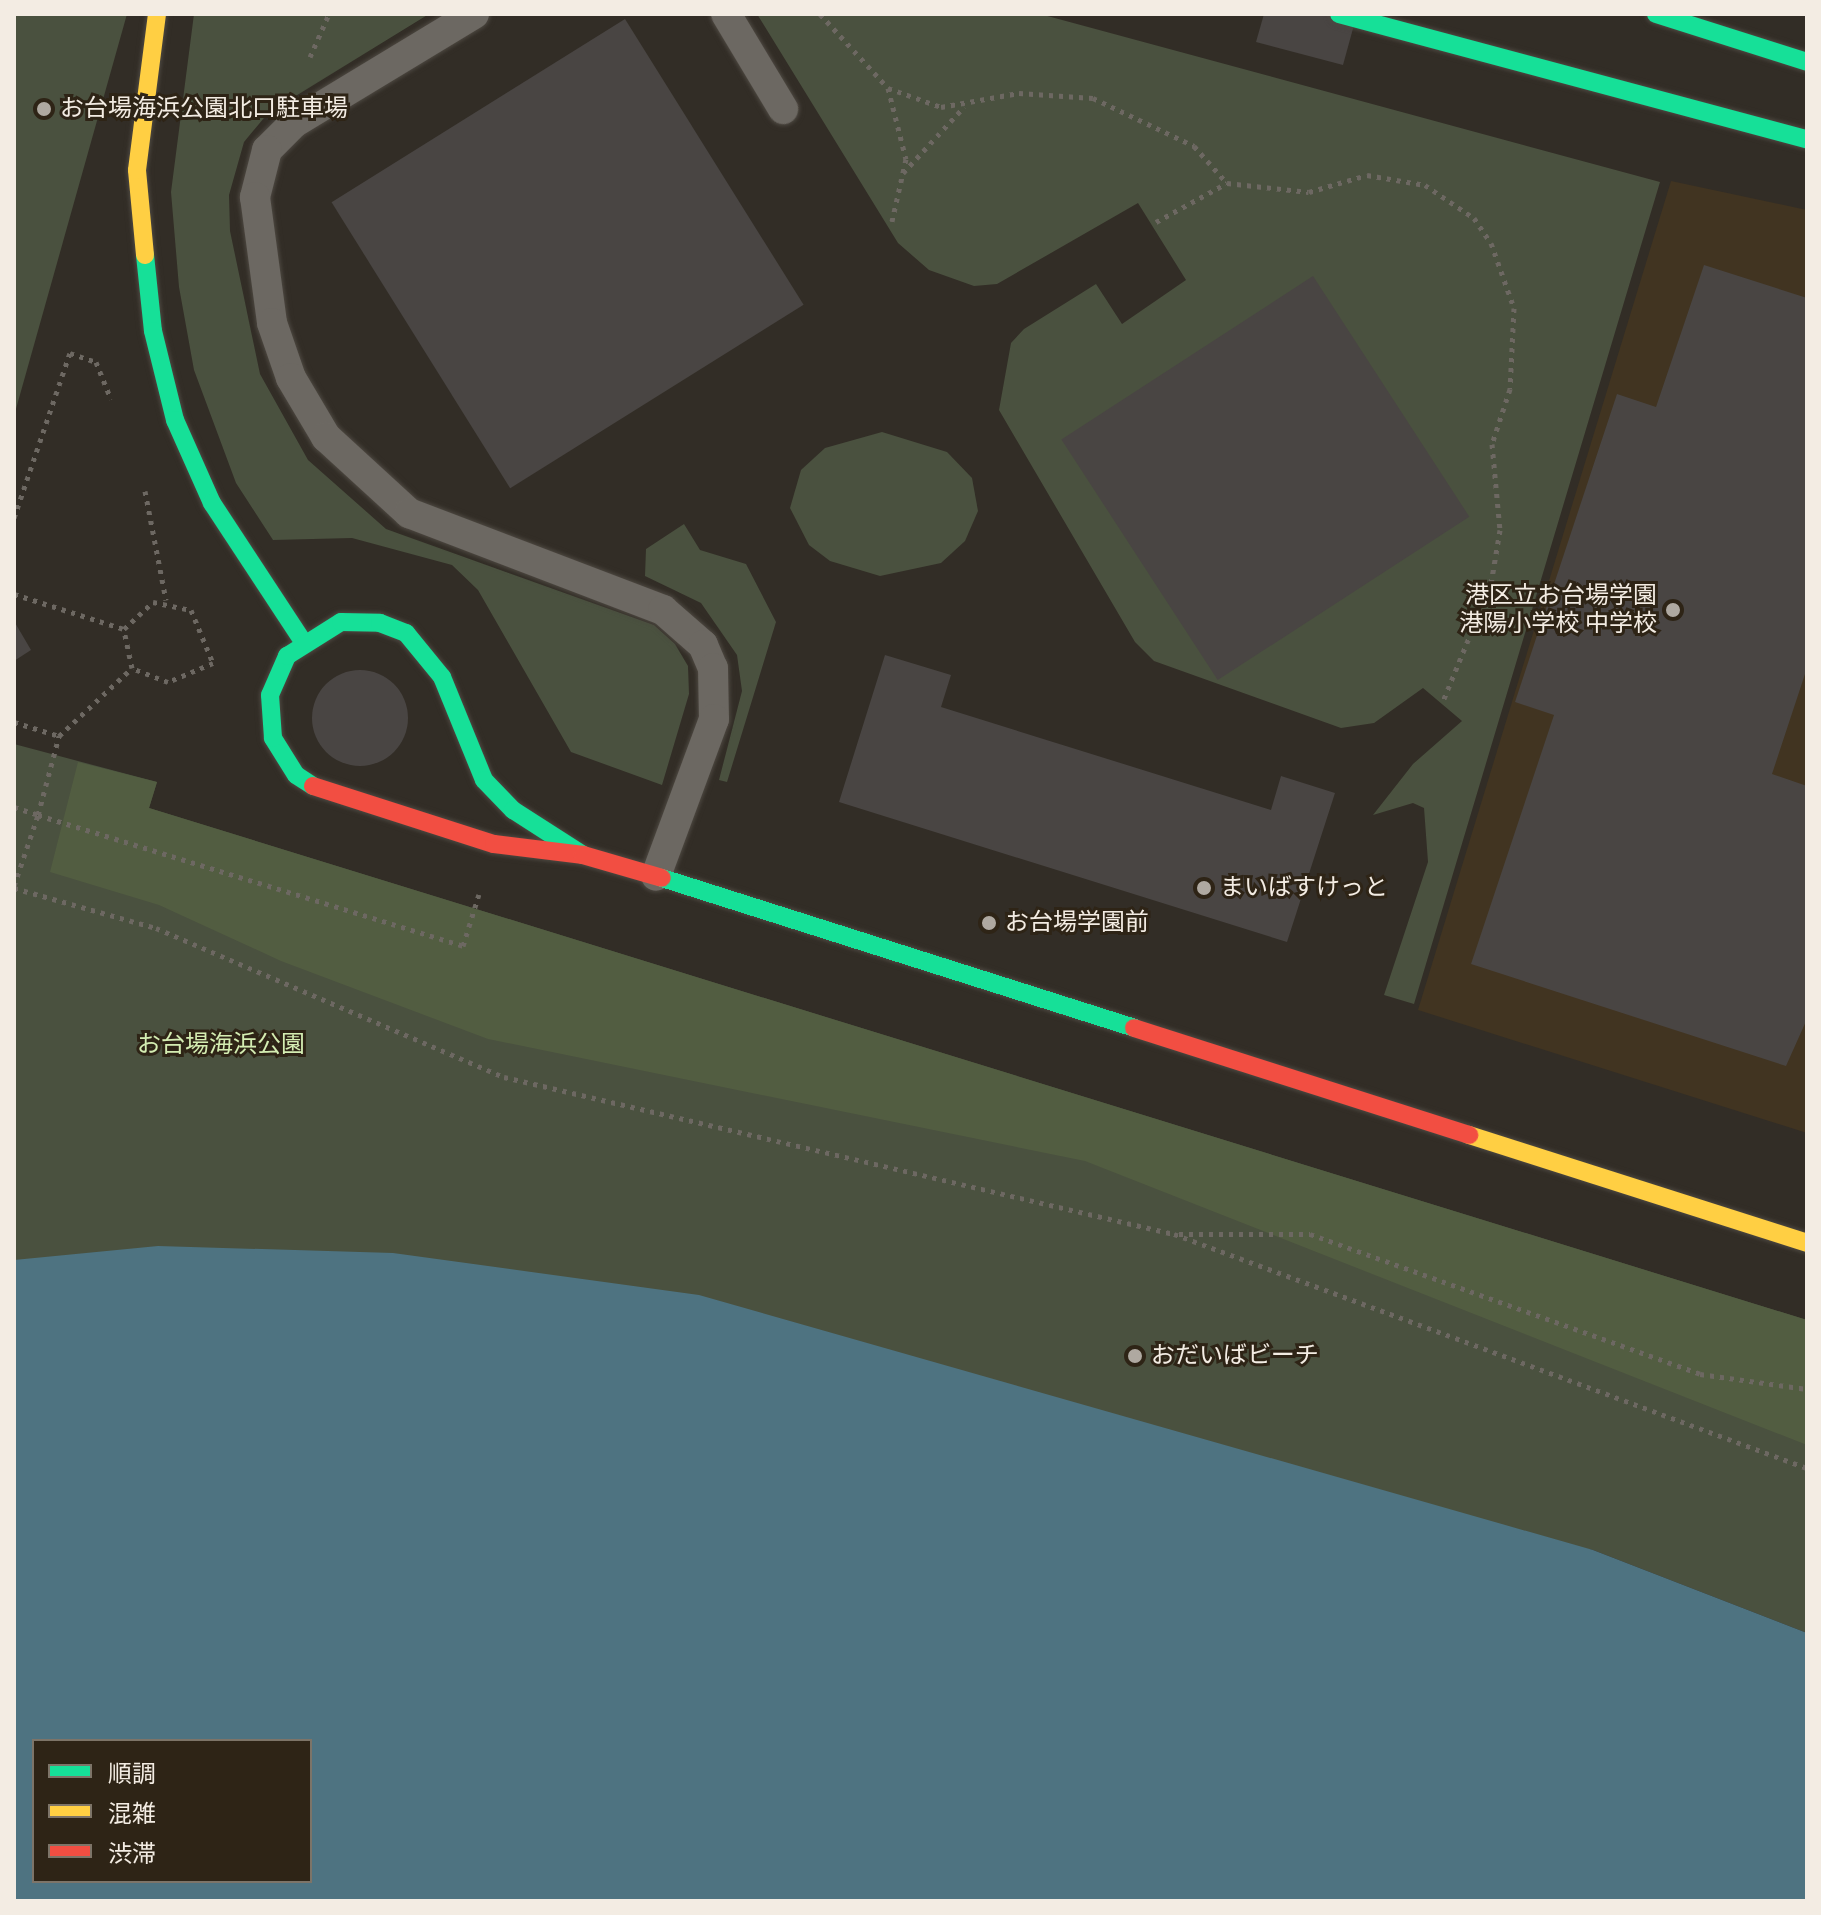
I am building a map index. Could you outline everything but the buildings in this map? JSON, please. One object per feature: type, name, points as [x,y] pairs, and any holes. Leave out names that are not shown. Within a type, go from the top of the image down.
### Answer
[{"type":"main road","points":[[157,14],[137,170],[153,331],[175,420],[212,503],[302,640]]},
{"type":"main road","points":[[1339,14],[1807,139]]},
{"type":"main road","points":[[1656,14],[1807,62]]},
{"type":"main road","points":[[583,855],[491,788],[442,677],[406,633],[380,623],[341,622],[302,640],[276,674],[268,715],[286,764],[310,787],[494,844],[583,855],[656,876],[1807,1243]]},
{"type":"lane","points":[[474,14],[294,123],[267,150],[255,197],[272,323],[291,378],[326,437],[398,505],[444,531],[663,610],[703,645],[713,668],[714,719],[656,876]]},
{"type":"lane","points":[[726,14],[783,109]]},
{"type":"path","points":[[308,68],[329,14]]},
{"type":"path","points":[[820,14],[888,88],[941,107],[965,106],[1019,93],[1093,98],[1194,146],[1227,183],[1279,193],[1367,175],[1401,177],[1474,218],[1504,266],[1514,344],[1492,444],[1500,530],[1491,584],[1443,701]]},
{"type":"path","points":[[888,88],[903,174],[892,221]]},
{"type":"path","points":[[903,174],[965,106]]},
{"type":"path","points":[[1156,222],[1227,183]]},
{"type":"path","points":[[14,518],[70,353],[96,362],[113,403]]},
{"type":"path","points":[[132,668],[168,682],[213,663],[199,621],[166,600],[141,473]]},
{"type":"path","points":[[14,594],[124,629]]},
{"type":"path","points":[[124,629],[141,608],[166,600]]},
{"type":"path","points":[[124,629],[132,668]]},
{"type":"path","points":[[132,668],[59,736],[38,815],[14,887],[156,928],[504,1077],[1174,1234],[1807,1468]]},
{"type":"path","points":[[14,722],[59,736]]},
{"type":"path","points":[[14,807],[463,946],[479,893]]},
{"type":"path","points":[[1174,1234],[1310,1234],[1700,1374],[1807,1389]]},
{"type":"shaded area","name":"港区立お台場学園 港陽小学校 中学校","points":[[1671,181],[1807,210],[1807,1133],[1418,1010]]},
{"type":"green space","name":"お台場海浜公園北口駐車場","points":[[14,14],[127,14],[14,416]]},
{"type":"green space","points":[[194,14],[429,14],[268,113],[244,142],[229,195],[230,231],[260,374],[308,460],[386,529],[654,625],[675,644],[688,666],[689,694],[662,785],[571,752],[478,590],[452,565],[352,538],[273,540],[236,483],[194,370],[179,287],[171,192]]},
{"type":"green space","points":[[757,14],[1040,14],[1660,182],[1414,1004],[1384,995],[1428,862],[1424,808],[1413,803],[1373,815],[1413,764],[1462,721],[1423,688],[1374,723],[1341,728],[1154,661],[1135,642],[999,410],[1011,343],[1024,329],[1096,284],[1122,324],[1186,280],[1138,203],[997,284],[974,286],[929,270],[898,243]]},
{"type":"green space","points":[[882,432],[947,452],[972,478],[978,511],[965,541],[941,563],[880,576],[830,561],[809,545],[790,508],[801,470],[825,448]]},
{"type":"green space","points":[[684,524],[700,550],[746,564],[776,622],[727,782],[719,780],[742,691],[737,655],[701,603],[645,576],[646,549]]},
{"type":"green space","name":"お台場海浜公園","points":[[14,744],[157,782],[149,808],[1807,1320],[1807,1633],[1593,1550],[14,1260]]},
{"type":"green space","points":[[78,762],[157,782],[149,808],[1807,1320],[1807,1445],[1085,1161],[488,1039],[281,961],[159,905],[50,872]]},
{"type":"water","points":[[158,1246],[393,1253],[699,1295],[1593,1550],[1807,1633],[1807,1901],[14,1901],[14,1260]]},
{"type":"traffic: fast","points":[[1339,14],[1807,139]]},
{"type":"traffic: fast","points":[[1656,14],[1807,62]]},
{"type":"traffic: fast","points":[[145,255],[153,331],[175,420],[212,503],[302,640]]},
{"type":"traffic: fast","points":[[313,786],[296,775],[273,738],[270,695],[287,656],[341,622],[380,623],[406,633],[442,677],[484,780],[513,810],[583,855]]},
{"type":"traffic: fast","points":[[662,878],[1134,1028]]},
{"type":"traffic: slow","points":[[145,255],[137,170],[157,14]]},
{"type":"traffic: slow","points":[[1469,1135],[1807,1243]]},
{"type":"traffic: jam","points":[[313,786],[494,844],[583,855],[662,878]]},
{"type":"traffic: jam","points":[[1134,1028],[1469,1135]]},
{"type":"place","name":"お台場海浜公園北口駐車場","points":[[44,109]]},
{"type":"place","name":"港区立お台場学園 港陽小学校 中学校","points":[[1673,610]]},
{"type":"place","name":"まいばすけっと","points":[[1204,888]]},
{"type":"place","name":"お台場学園前","points":[[989,923]]},
{"type":"place","name":"おだいばビーチ","points":[[1135,1356]]}]
